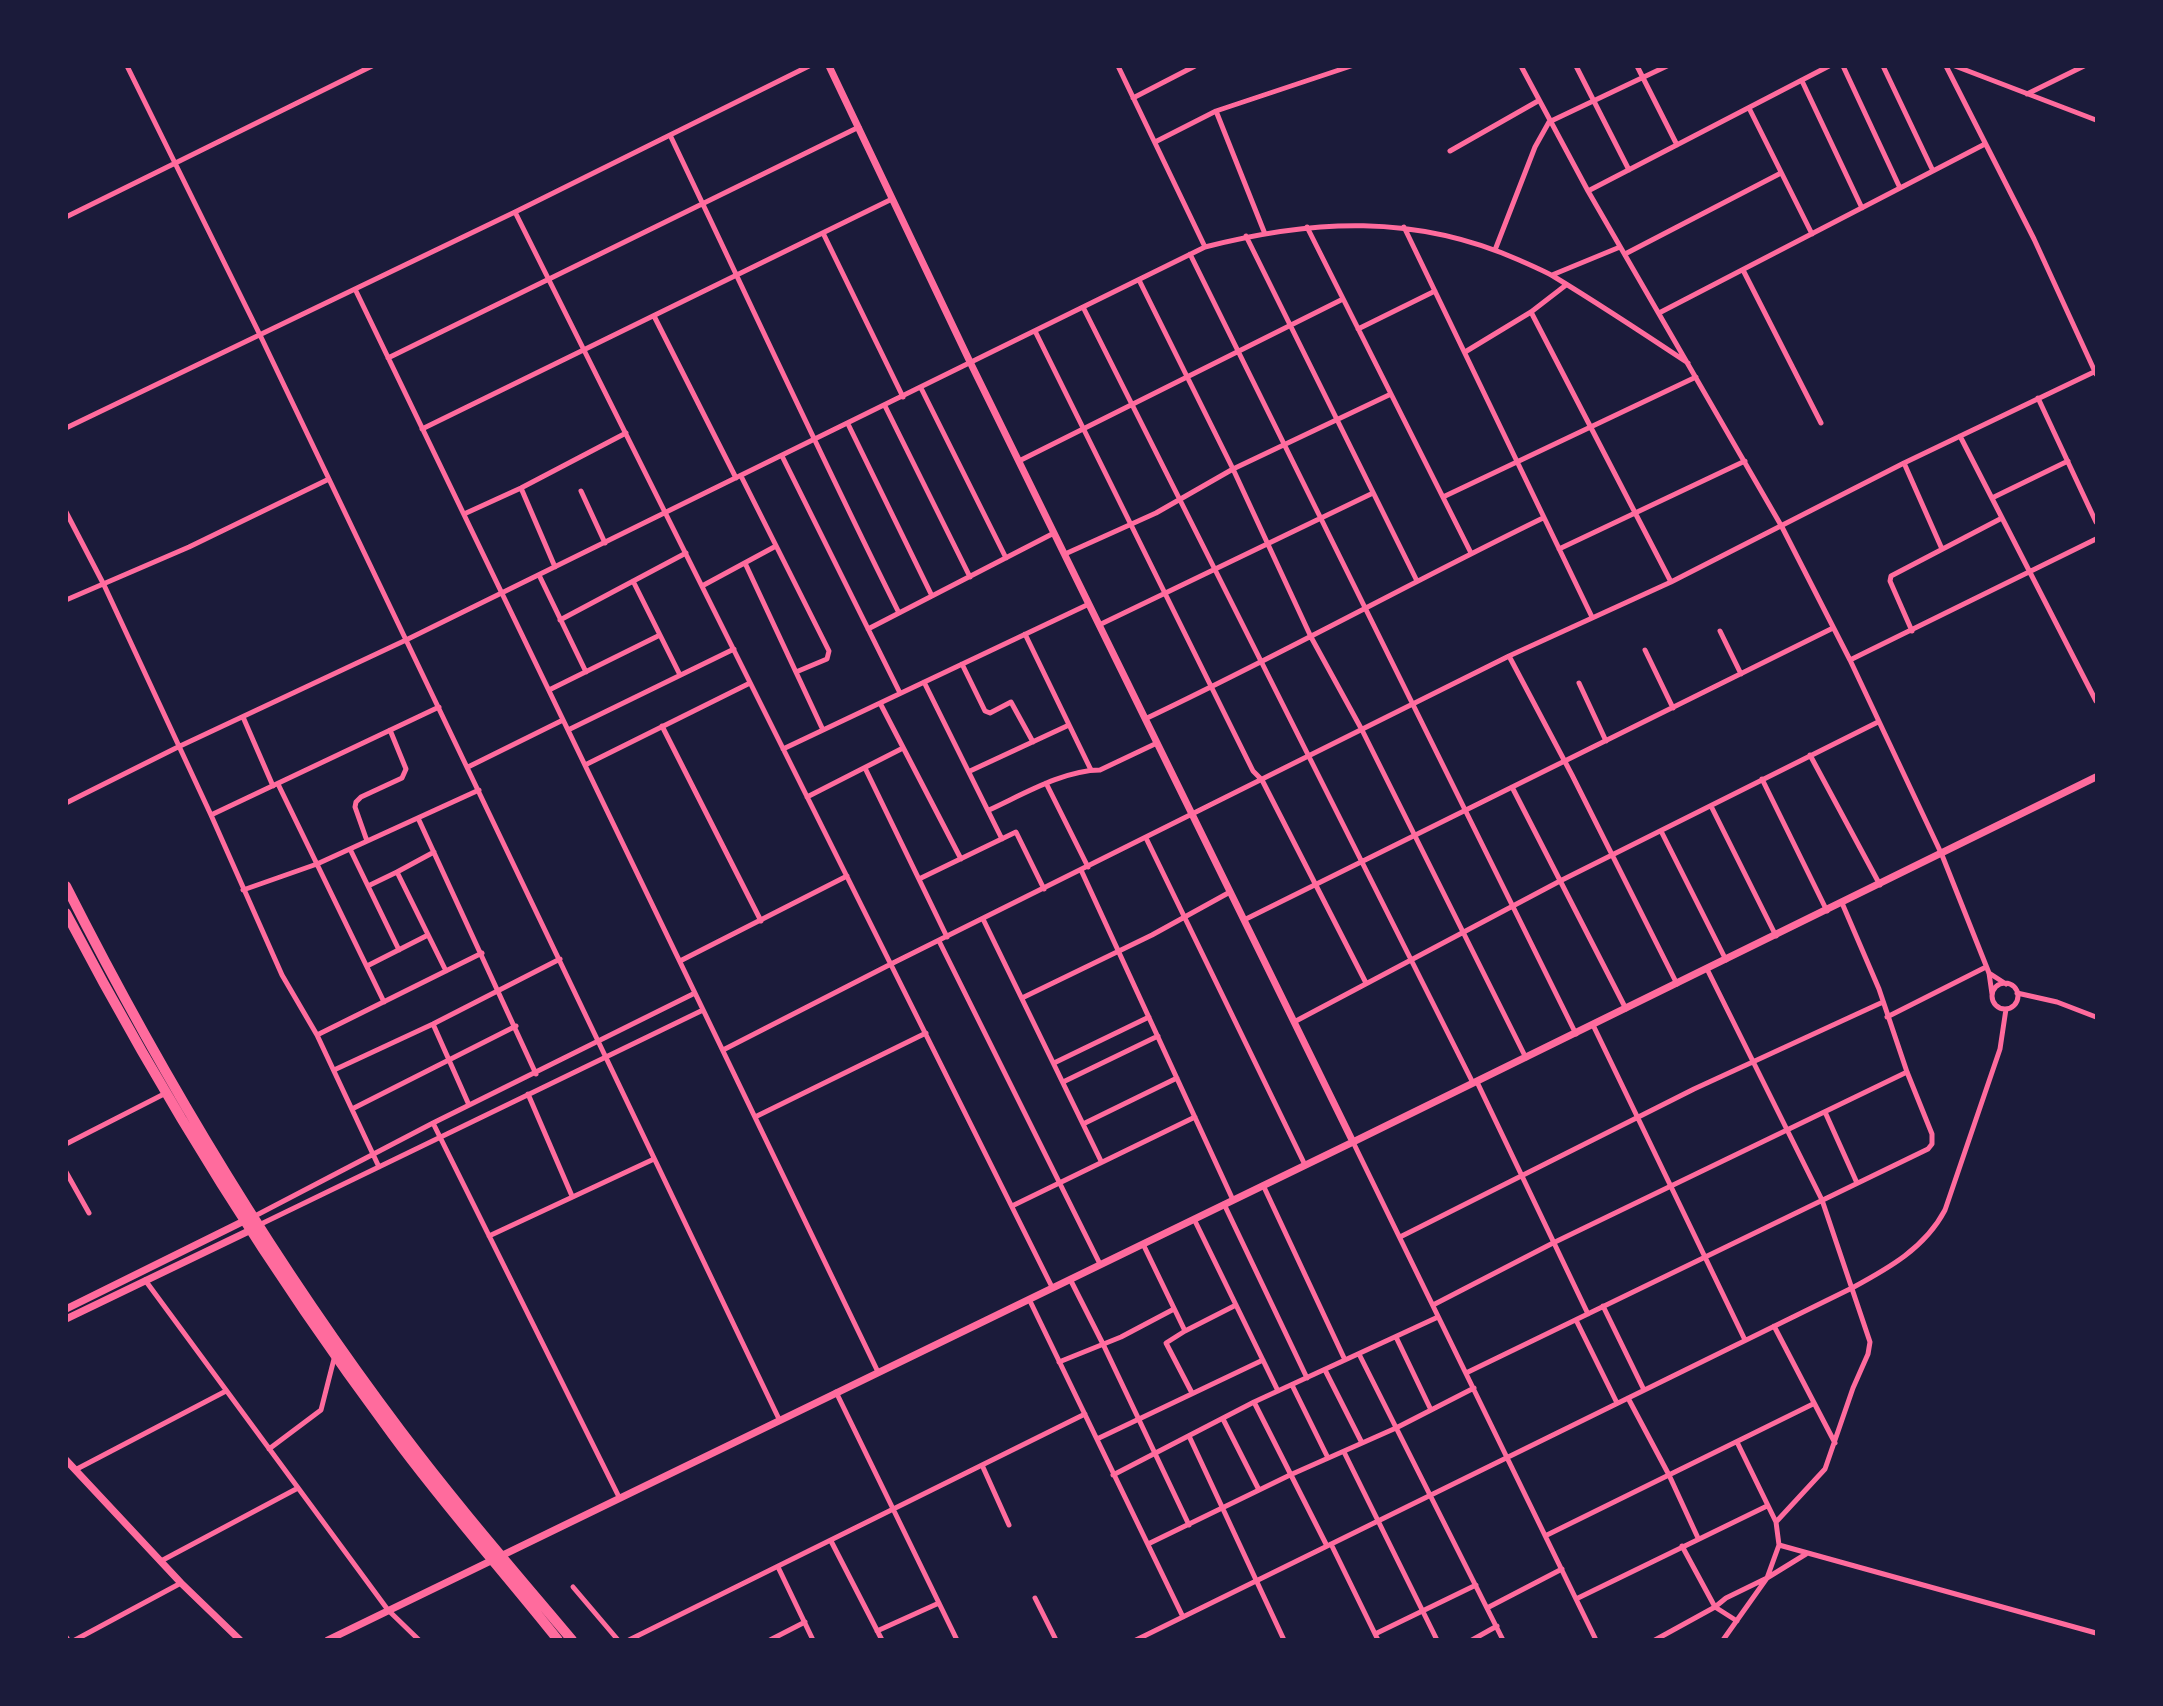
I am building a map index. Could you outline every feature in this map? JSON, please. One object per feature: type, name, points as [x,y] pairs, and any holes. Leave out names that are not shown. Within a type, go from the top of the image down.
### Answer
[{"type":"highway","points":[[66,887],[172,1089],[335,1355],[392,1434],[496,1557],[572,1640]]},
{"type":"highway","points":[[66,913],[120,1012],[172,1089]]},
{"type":"highway","points":[[252,1223],[399,1429],[558,1640]]},
{"type":"street","points":[[127,66],[260,335],[779,1419]]},
{"type":"street","points":[[66,217],[372,66]]},
{"type":"street","points":[[66,428],[515,212],[809,66]]},
{"type":"street","points":[[829,66],[971,364],[1547,1535],[1596,1640]]},
{"type":"street","points":[[1118,66],[1205,247]]},
{"type":"street","points":[[1155,142],[1216,111],[1351,66]]},
{"type":"street","points":[[1521,66],[1588,191],[1783,527],[1850,660],[1942,855],[1987,970],[1997,1007],[2006,1009],[2017,1002],[2017,993],[2013,987],[1987,970]]},
{"type":"street","points":[[1576,66],[1629,170]]},
{"type":"street","points":[[1637,66],[1677,145]]},
{"type":"street","points":[[1495,250],[1535,147],[1549,121],[1667,66]]},
{"type":"street","points":[[1811,66],[1814,74]]},
{"type":"street","points":[[1588,191],[1829,66]]},
{"type":"street","points":[[1843,66],[1900,188]]},
{"type":"street","points":[[1883,66],[1933,171]]},
{"type":"street","points":[[723,1050],[1509,656],[1671,582],[1783,527],[1903,463],[2096,372],[2034,239],[1946,66]]},
{"type":"street","points":[[1955,66],[2096,120]]},
{"type":"street","points":[[2027,94],[2084,66]]},
{"type":"street","points":[[1133,98],[1195,67]]},
{"type":"street","points":[[1802,80],[1863,208]]},
{"type":"street","points":[[1450,151],[1538,101]]},
{"type":"street","points":[[1749,108],[1812,234]]},
{"type":"street","points":[[1216,111],[1265,234]]},
{"type":"street","points":[[388,358],[859,127]]},
{"type":"street","points":[[670,135],[738,275],[813,441],[899,613]]},
{"type":"street","points":[[1659,313],[1985,144]]},
{"type":"street","points":[[1625,254],[1781,173]]},
{"type":"street","points":[[422,429],[892,199]]},
{"type":"street","points":[[515,212],[1052,1287]]},
{"type":"street","points":[[1307,227],[1471,553]]},
{"type":"street","points":[[66,803],[605,543],[1205,247],[1246,236],[1307,227],[1404,227],[1442,234],[1495,250],[1552,275],[1688,363]]},
{"type":"street","points":[[1404,227],[1592,617]]},
{"type":"street","points":[[823,233],[902,397]]},
{"type":"street","points":[[1246,236],[1417,581]]},
{"type":"street","points":[[1552,275],[1620,247]]},
{"type":"street","points":[[1190,254],[1576,1034]]},
{"type":"street","points":[[1743,270],[1821,423]]},
{"type":"street","points":[[1139,280],[1233,469],[1311,637],[1362,730],[1526,1058]]},
{"type":"street","points":[[1465,352],[1531,312],[1566,285]]},
{"type":"street","points":[[355,289],[878,1372]]},
{"type":"street","points":[[1358,329],[1435,291]]},
{"type":"street","points":[[1019,461],[1343,299]]},
{"type":"street","points":[[1083,307],[1360,861],[1475,1083],[1588,1314]]},
{"type":"street","points":[[1531,312],[1671,582]]},
{"type":"street","points":[[653,316],[776,546],[829,656],[796,672]]},
{"type":"street","points":[[1035,331],[1254,771],[1262,780],[1366,983]]},
{"type":"street","points":[[1443,497],[1696,377]]},
{"type":"street","points":[[921,388],[1006,558]]},
{"type":"street","points":[[1065,554],[1180,501],[1233,469],[1391,394]]},
{"type":"street","points":[[2038,398],[2096,522]]},
{"type":"street","points":[[886,405],[970,577]]},
{"type":"street","points":[[848,424],[932,596]]},
{"type":"street","points":[[464,514],[521,488],[626,433]]},
{"type":"street","points":[[1960,436],[2096,701]]},
{"type":"street","points":[[782,456],[901,693]]},
{"type":"street","points":[[1559,549],[1745,461]]},
{"type":"street","points":[[1992,498],[2068,461]]},
{"type":"street","points":[[1903,463],[1942,549]]},
{"type":"street","points":[[66,600],[189,547],[329,480]]},
{"type":"street","points":[[521,488],[555,567]]},
{"type":"street","points":[[581,491],[605,543]]},
{"type":"street","points":[[1099,625],[1373,494]]},
{"type":"street","points":[[66,512],[104,585],[282,975],[317,1035],[379,1167]]},
{"type":"street","points":[[1145,719],[1544,518]]},
{"type":"street","points":[[1912,631],[1890,580],[1891,576],[2002,518]]},
{"type":"street","points":[[868,629],[1054,533]]},
{"type":"street","points":[[1850,660],[2096,539]]},
{"type":"street","points":[[702,586],[776,546]]},
{"type":"street","points":[[560,620],[686,553]]},
{"type":"street","points":[[744,563],[823,730]]},
{"type":"street","points":[[539,575],[586,672]]},
{"type":"street","points":[[633,581],[680,676]]},
{"type":"street","points":[[783,748],[1089,604]]},
{"type":"street","points":[[1244,920],[1833,628]]},
{"type":"street","points":[[1720,631],[1741,674]]},
{"type":"street","points":[[1025,634],[1091,770]]},
{"type":"street","points":[[549,690],[660,635]]},
{"type":"street","points":[[568,730],[734,649]]},
{"type":"street","points":[[1645,650],[1673,708]]},
{"type":"street","points":[[1509,656],[1676,984]]},
{"type":"street","points":[[962,664],[985,711],[990,713],[1007,702],[1013,704],[1033,742]]},
{"type":"street","points":[[924,682],[1002,839]]},
{"type":"street","points":[[585,765],[750,683]]},
{"type":"street","points":[[1579,683],[1606,741]]},
{"type":"street","points":[[880,703],[961,859]]},
{"type":"street","points":[[211,815],[439,707]]},
{"type":"street","points":[[243,717],[384,1002]]},
{"type":"street","points":[[468,767],[563,720]]},
{"type":"street","points":[[1294,1022],[1560,881],[1878,722]]},
{"type":"street","points":[[970,771],[1069,725]]},
{"type":"street","points":[[662,726],[761,920]]},
{"type":"street","points":[[367,841],[355,807],[356,802],[405,774],[406,769],[390,730]]},
{"type":"street","points":[[989,810],[1046,783],[1091,770],[1100,770],[1157,743]]},
{"type":"street","points":[[807,797],[903,748]]},
{"type":"street","points":[[1810,755],[1880,885]]},
{"type":"street","points":[[865,768],[947,937]]},
{"type":"street","points":[[328,1640],[1576,1034],[2096,777]]},
{"type":"street","points":[[1762,779],[1827,911]]},
{"type":"street","points":[[1046,783],[1088,867]]},
{"type":"street","points":[[1512,787],[1626,1009]]},
{"type":"street","points":[[243,890],[317,864],[479,790]]},
{"type":"street","points":[[1711,806],[1776,936]]},
{"type":"street","points":[[418,818],[536,1074]]},
{"type":"street","points":[[1661,831],[1726,960]]},
{"type":"street","points":[[919,879],[1016,832],[1044,889]]},
{"type":"street","points":[[1146,838],[1305,1165]]},
{"type":"street","points":[[349,849],[398,950]]},
{"type":"street","points":[[368,886],[434,852]]},
{"type":"street","points":[[1081,870],[1233,1200]]},
{"type":"street","points":[[397,872],[446,971]]},
{"type":"street","points":[[680,961],[847,876]]},
{"type":"street","points":[[1021,998],[1230,892]]},
{"type":"street","points":[[1466,1373],[1928,1149],[1934,1142],[1883,1002],[1842,903]]},
{"type":"street","points":[[983,919],[1101,1161]]},
{"type":"street","points":[[367,967],[428,935]]},
{"type":"street","points":[[939,941],[1100,1264]]},
{"type":"street","points":[[317,1035],[482,953]]},
{"type":"street","points":[[334,1070],[433,1024],[560,959]]},
{"type":"street","points":[[1707,970],[1822,1200],[1870,1337],[1870,1347],[1825,1469],[1776,1522]]},
{"type":"street","points":[[1887,1017],[1987,970]]},
{"type":"street","points":[[1992,994],[1996,988],[2006,984]]},
{"type":"street","points":[[66,1319],[252,1223],[433,1123],[695,993]]},
{"type":"street","points":[[2017,993],[2057,1002],[2096,1017]]},
{"type":"street","points":[[1400,1237],[1638,1117],[1883,1002]]},
{"type":"street","points":[[1136,1640],[1852,1288],[1906,1255],[1937,1225],[1954,1184],[2000,1049],[2006,1009]]},
{"type":"street","points":[[66,1309],[379,1167],[703,1010]]},
{"type":"street","points":[[1054,1063],[1149,1017]]},
{"type":"street","points":[[433,1024],[469,1105]]},
{"type":"street","points":[[1593,1025],[1745,1340]]},
{"type":"street","points":[[352,1109],[516,1026]]},
{"type":"street","points":[[755,1117],[926,1033]]},
{"type":"street","points":[[1063,1082],[1158,1036]]},
{"type":"street","points":[[1433,1305],[1553,1243],[1907,1072]]},
{"type":"street","points":[[1083,1124],[1177,1078]]},
{"type":"street","points":[[66,1144],[172,1089]]},
{"type":"street","points":[[528,1094],[572,1196]]},
{"type":"street","points":[[1825,1112],[1857,1182]]},
{"type":"street","points":[[1012,1206],[1195,1117]]},
{"type":"street","points":[[433,1123],[619,1497]]},
{"type":"street","points":[[489,1236],[654,1159]]},
{"type":"street","points":[[66,1172],[89,1213]]},
{"type":"street","points":[[1263,1185],[1345,1360]]},
{"type":"street","points":[[1224,1205],[1307,1378]]},
{"type":"street","points":[[1194,1219],[1278,1391]]},
{"type":"street","points":[[1143,1244],[1185,1331]]},
{"type":"street","points":[[1070,1279],[1189,1525]]},
{"type":"street","points":[[145,1280],[388,1610],[419,1640]]},
{"type":"street","points":[[1029,1299],[1183,1617]]},
{"type":"street","points":[[1192,1393],[1166,1346],[1168,1341],[1236,1305]]},
{"type":"street","points":[[1603,1306],[1644,1390]]},
{"type":"street","points":[[1059,1362],[1121,1337],[1174,1309]]},
{"type":"street","points":[[1113,1475],[1254,1402],[1438,1317]]},
{"type":"street","points":[[1576,1320],[1617,1403]]},
{"type":"street","points":[[1774,1326],[1835,1443]]},
{"type":"street","points":[[1396,1337],[1431,1410]]},
{"type":"street","points":[[1359,1354],[1503,1640]]},
{"type":"street","points":[[270,1449],[321,1410],[335,1355]]},
{"type":"street","points":[[1097,1439],[1263,1360]]},
{"type":"street","points":[[1325,1370],[1362,1443]]},
{"type":"street","points":[[1292,1385],[1328,1458]]},
{"type":"street","points":[[1147,1545],[1290,1475],[1396,1428],[1474,1388]]},
{"type":"street","points":[[75,1470],[226,1391]]},
{"type":"street","points":[[836,1392],[957,1640]]},
{"type":"street","points":[[1628,1398],[1669,1475],[1698,1538]]},
{"type":"street","points":[[1254,1402],[1376,1637],[1476,1585]]},
{"type":"street","points":[[1547,1535],[1814,1404]]},
{"type":"street","points":[[629,1640],[1085,1415]]},
{"type":"street","points":[[1223,1419],[1259,1490]]},
{"type":"street","points":[[1189,1436],[1284,1640]]},
{"type":"street","points":[[1723,1640],[1767,1578],[1779,1545],[1776,1522],[1737,1442]]},
{"type":"street","points":[[1344,1452],[1437,1640]]},
{"type":"street","points":[[66,1460],[181,1583],[240,1640]]},
{"type":"street","points":[[982,1465],[1009,1525]]},
{"type":"street","points":[[161,1561],[298,1488]]},
{"type":"street","points":[[1576,1599],[1767,1506]]},
{"type":"street","points":[[831,1541],[882,1640]]},
{"type":"street","points":[[1779,1545],[2096,1633]]},
{"type":"street","points":[[1682,1546],[1715,1607],[1737,1621]]},
{"type":"street","points":[[1655,1640],[1806,1554]]},
{"type":"street","points":[[778,1567],[813,1640]]},
{"type":"street","points":[[1487,1608],[1562,1569]]},
{"type":"street","points":[[75,1640],[181,1583]]},
{"type":"street","points":[[573,1587],[618,1640]]},
{"type":"street","points":[[1035,1598],[1056,1640]]},
{"type":"street","points":[[877,1631],[939,1603]]},
{"type":"street","points":[[770,1640],[805,1622]]},
{"type":"street","points":[[1472,1640],[1497,1626]]}]
